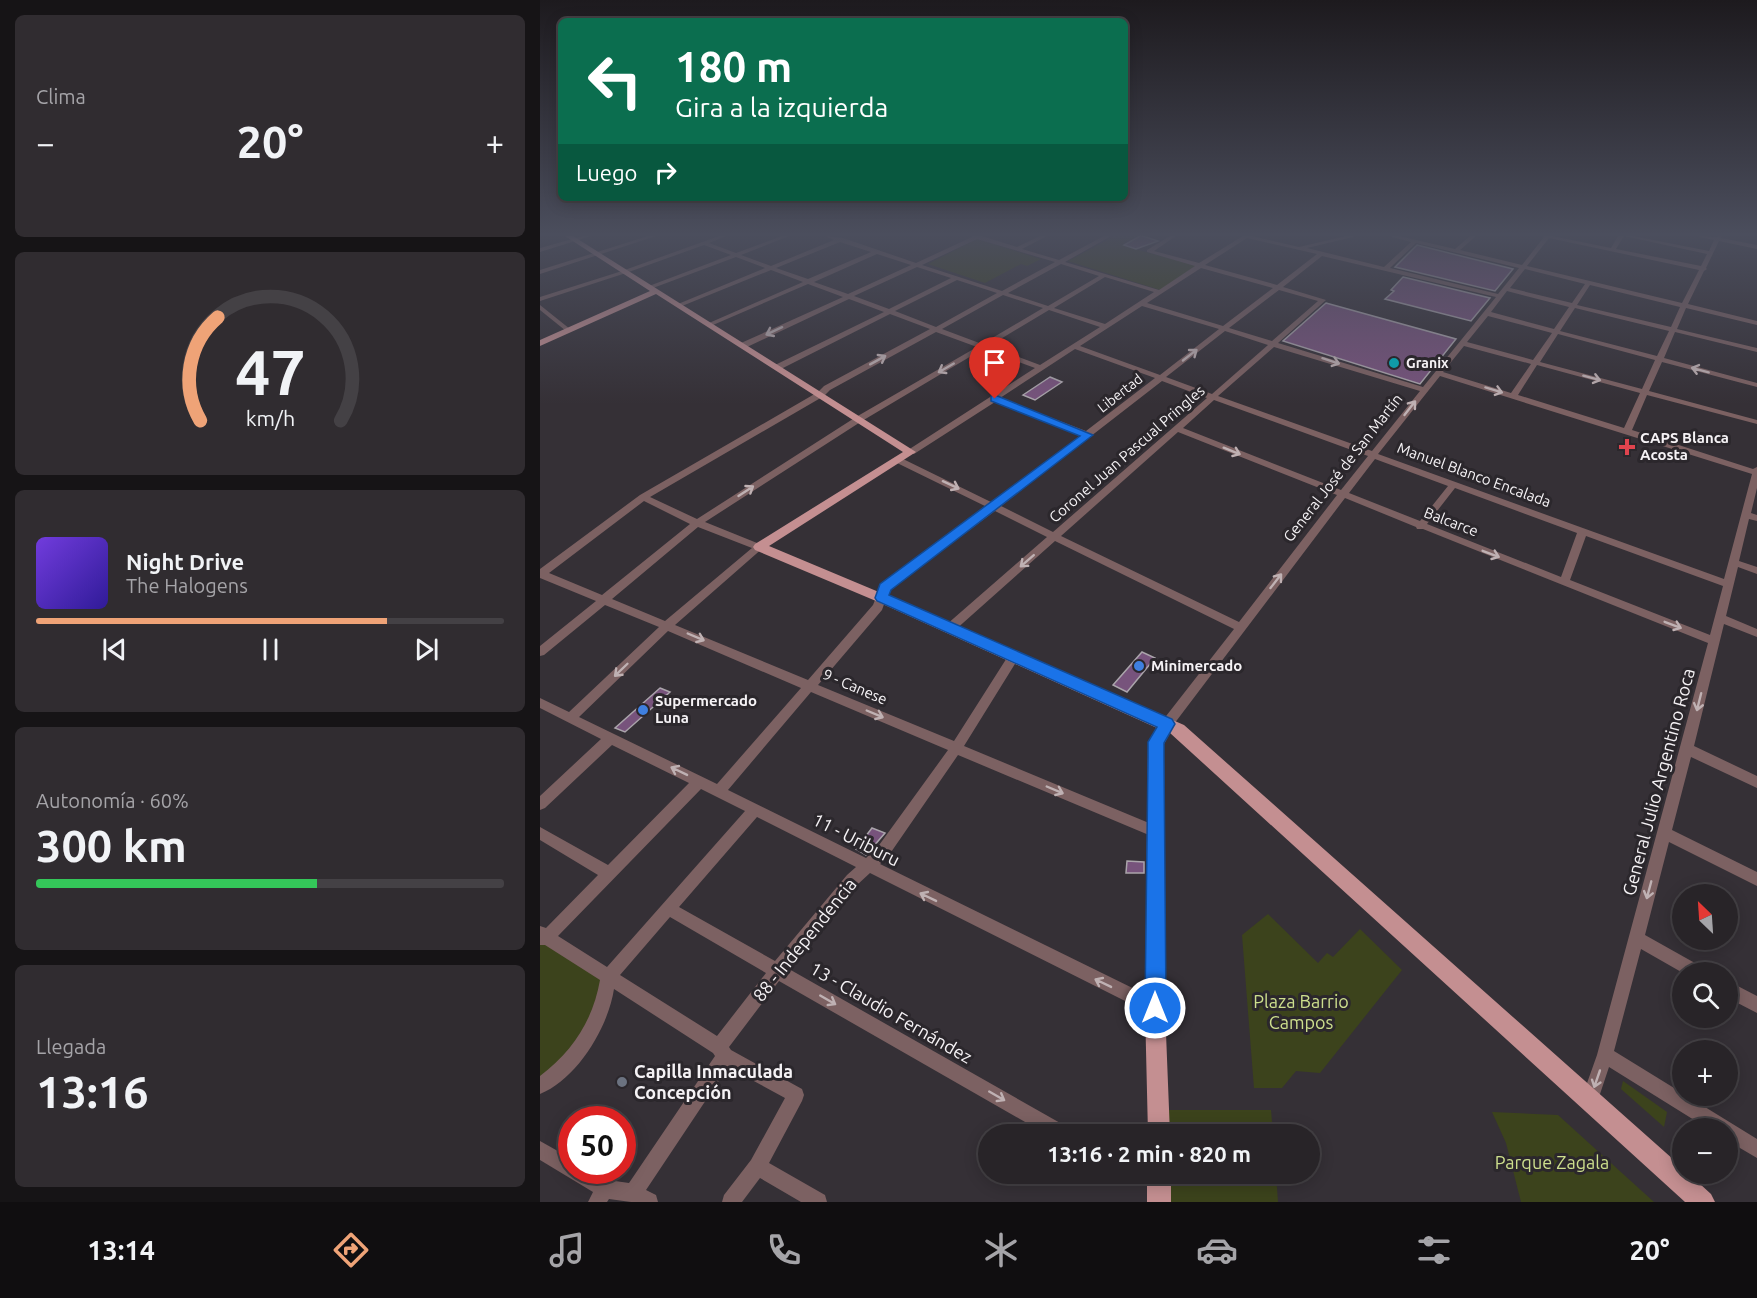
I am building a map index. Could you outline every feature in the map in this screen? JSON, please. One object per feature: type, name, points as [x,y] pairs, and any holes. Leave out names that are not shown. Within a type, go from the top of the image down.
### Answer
[{"type":"main road","points":[[540,343],[647,292]]},
{"type":"main road","points":[[658,292],[911,452],[759,548]]},
{"type":"main road","points":[[759,548],[1014,656],[1167,724],[1188,738],[1703,1202]]},
{"type":"main road","points":[[1159,1124],[1155,1008],[1156,742],[1167,724]]},
{"type":"main road","points":[[1159,1184],[1159,1202]]},
{"type":"street","points":[[540,299],[561,292]]},
{"type":"street","points":[[680,305],[711,292]]},
{"type":"street","points":[[711,324],[785,292]]},
{"type":"street","points":[[835,292],[1041,368]]},
{"type":"street","points":[[744,345],[858,292]]},
{"type":"street","points":[[778,367],[929,292]]},
{"type":"street","points":[[1003,292],[1107,327]]},
{"type":"street","points":[[540,574],[643,497],[821,394],[827,388],[1003,292]]},
{"type":"street","points":[[540,652],[697,523],[859,419],[1076,292]]},
{"type":"street","points":[[911,452],[1160,292]]},
{"type":"street","name":"Libertad","points":[[719,791],[878,607],[885,588],[1088,435],[1272,292]]},
{"type":"street","name":"Coronel Juan Pascual Pringles","points":[[950,628],[1323,300],[1296,292]]},
{"type":"street","points":[[1483,292],[1499,296]]},
{"type":"street","name":"General José de San Martín","points":[[1167,724],[1374,454],[1502,292]]},
{"type":"street","points":[[1518,292],[1757,350]]},
{"type":"street","points":[[1513,396],[1583,292]]},
{"type":"street","points":[[1631,292],[1757,323]]},
{"type":"street","points":[[1627,430],[1691,292]]},
{"type":"street","points":[[1143,304],[1424,390]]},
{"type":"street","points":[[540,307],[568,330]]},
{"type":"street","points":[[1485,314],[1757,385]]},
{"type":"street","points":[[1462,343],[1757,422]]},
{"type":"street","name":"Manuel Blanco Encalada","points":[[1076,347],[1727,584]]},
{"type":"street","points":[[1438,373],[1757,472]]},
{"type":"street","points":[[995,399],[1088,435]]},
{"type":"street","name":"Balcarce","points":[[1178,429],[1714,641]]},
{"type":"street","points":[[898,460],[1240,627]]},
{"type":"street","name":"General Julio Argentino Roca","points":[[1590,1101],[1605,1055],[1687,749],[1757,472]]},
{"type":"street","points":[[1420,526],[1454,484]]},
{"type":"street","points":[[570,718],[668,626],[759,548],[697,523],[643,497]]},
{"type":"street","points":[[1745,515],[1757,518]]},
{"type":"street","points":[[1564,583],[1583,531]]},
{"type":"street","points":[[1733,562],[1757,571]]},
{"type":"street","name":"9 - Canese","points":[[540,574],[1156,832]]},
{"type":"street","points":[[1719,618],[1757,633]]},
{"type":"street","name":"88 - Independencia","points":[[641,1198],[722,1052],[777,971],[852,880],[882,853],[956,748],[1014,656]]},
{"type":"street","name":"11 - Uriburu","points":[[540,703],[1155,1008]]},
{"type":"street","points":[[540,804],[611,738]]},
{"type":"street","points":[[1687,749],[1757,782]]},
{"type":"street","points":[[699,782],[542,936],[722,1052],[796,1095],[757,1166],[731,1202]]},
{"type":"street","points":[[540,1086],[553,1077],[577,1053],[594,1027],[605,1001],[608,977],[755,809]]},
{"type":"street","points":[[540,833],[608,873]]},
{"type":"street","points":[[1664,833],[1757,879]]},
{"type":"street","name":"13 - Claudio Fernández","points":[[669,909],[1045,1124]]},
{"type":"street","points":[[1636,938],[1679,962]]},
{"type":"street","points":[[1738,995],[1757,1005]]},
{"type":"street","points":[[1605,1055],[1707,1118]]},
{"type":"street","points":[[1738,1137],[1757,1149]]},
{"type":"street","points":[[540,1150],[558,1161]]},
{"type":"street","points":[[757,1166],[818,1202]]},
{"type":"street","points":[[588,1184],[601,1196],[641,1198]]},
{"type":"green space","name":"Plaza Barrio Campos","points":[[1268,914],[1318,963],[1327,953],[1333,957],[1360,929],[1402,970],[1320,1073],[1296,1071],[1282,1088],[1254,1088],[1242,935]]},
{"type":"green space","points":[[540,938],[608,977],[594,1027],[540,1086]]},
{"type":"green space","points":[[1623,1081],[1667,1112],[1664,1127],[1621,1089]]},
{"type":"green space","points":[[1167,1110],[1271,1110],[1272,1124],[1166,1124]]},
{"type":"green space","name":"Parque Zagala","points":[[1492,1112],[1558,1115],[1654,1202],[1521,1202],[1506,1143]]},
{"type":"green space","points":[[1166,1184],[1277,1184],[1278,1202],[1166,1202]]},
{"type":"building","points":[[1393,292],[1466,292],[1490,298],[1471,321],[1385,299]]},
{"type":"building","name":"Granix","points":[[1326,303],[1456,339],[1420,384],[1283,341]]},
{"type":"building","points":[[1050,377],[1062,382],[1035,400],[1023,395]]},
{"type":"building","name":"Minimercado","points":[[1142,652],[1155,658],[1127,692],[1113,685]]},
{"type":"building","name":"Supermercado Luna","points":[[660,688],[670,692],[625,732],[615,728]]},
{"type":"building","points":[[872,828],[885,833],[866,855],[856,849]]},
{"type":"building","points":[[1127,861],[1144,862],[1144,873],[1126,873]]},
{"type":"place","name":"Granix","points":[[1394,363]]},
{"type":"place","name":"CAPS Blanca Acosta","points":[[1627,447]]},
{"type":"place","name":"Minimercado","points":[[1139,666]]},
{"type":"place","name":"Supermercado Luna","points":[[643,710]]},
{"type":"place","name":"Capilla Inmaculada Concepción","points":[[622,1082]]},
{"type":"route","points":[[995,399],[1088,435],[885,588],[881,598],[1167,724],[1156,742],[1155,1008]]}]
